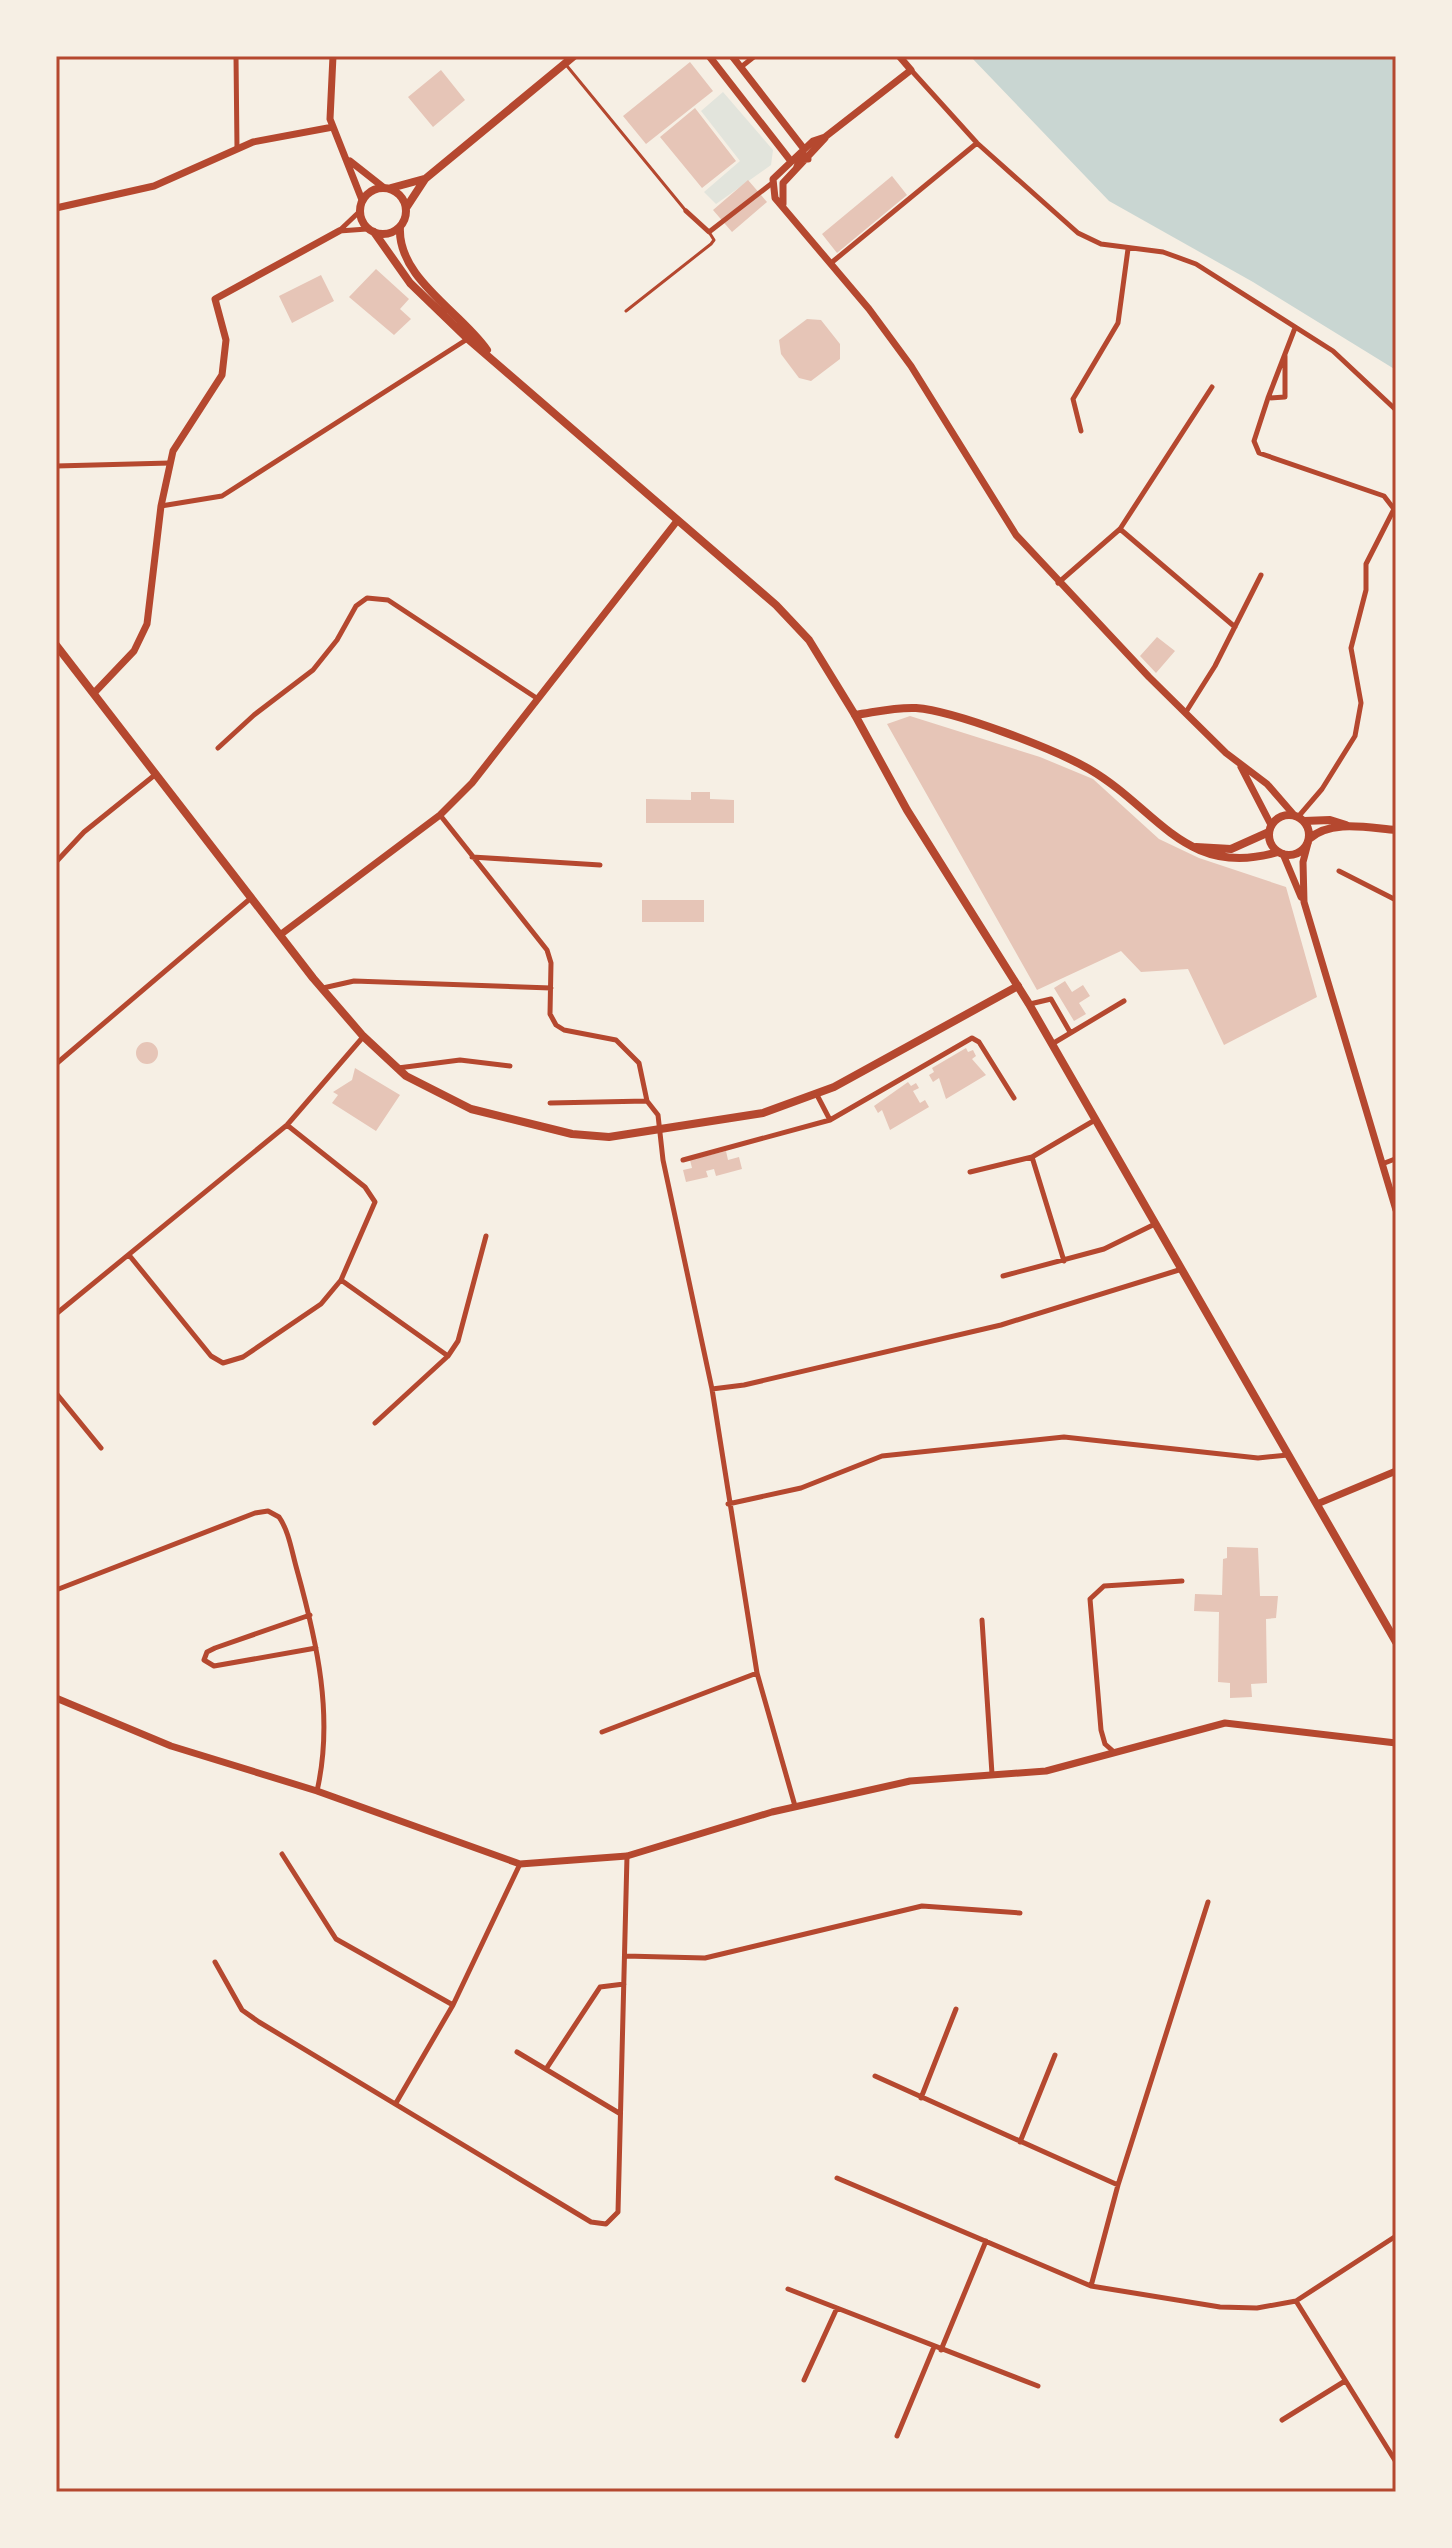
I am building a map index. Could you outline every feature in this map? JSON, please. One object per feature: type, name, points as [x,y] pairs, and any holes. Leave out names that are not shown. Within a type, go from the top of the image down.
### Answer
[{"type":"main road","points":[[574,56],[425,179],[406,208],[400,227],[402,249],[411,266],[492,357],[796,625],[855,715],[907,810],[1029,1004],[1396,1642]]},
{"type":"main road","points":[[425,179],[370,191],[362,200],[359,212],[410,283],[471,335]]},
{"type":"main road","points":[[386,188],[401,195],[406,208]]},
{"type":"main road","points":[[370,230],[387,234],[400,227]]},
{"type":"main road","points":[[56,645],[322,989],[363,1036],[397,1068],[444,1098],[471,1109],[547,1129],[609,1137],[763,1113],[817,1095],[1018,986]]},
{"type":"main road","points":[[855,715],[918,708],[1054,752],[1117,787],[1146,815],[1188,845],[1228,859],[1295,854],[1319,831],[1351,826]]},
{"type":"main road","points":[[1188,845],[1231,849],[1270,829],[1281,816],[1396,830]]},
{"type":"main road","points":[[1299,818],[1308,841]]},
{"type":"main road","points":[[1270,829],[1271,843],[1281,853]]},
{"type":"street","points":[[236,56],[237,149]]},
{"type":"street","points":[[333,56],[329,99],[333,127],[349,160],[362,200]]},
{"type":"street","points":[[709,56],[799,160]]},
{"type":"street","points":[[732,56],[804,149]]},
{"type":"street","points":[[741,67],[755,56]]},
{"type":"street","points":[[899,56],[977,143],[1078,233],[1101,244],[1184,258],[1333,351],[1396,410]]},
{"type":"street","points":[[686,211],[709,232],[911,70]]},
{"type":"street","points":[[56,208],[154,186],[272,137],[333,127]]},
{"type":"street","points":[[786,209],[781,186],[796,169],[804,149],[825,137]]},
{"type":"street","points":[[831,263],[977,143]]},
{"type":"street","points":[[349,160],[386,188]]},
{"type":"street","points":[[771,184],[775,198],[831,263],[920,379],[998,511],[1058,583],[1241,767],[1267,784],[1299,818],[1322,789],[1355,736],[1361,703],[1351,648],[1366,590],[1366,564],[1394,509],[1384,496],[1259,453],[1254,441],[1295,328]]},
{"type":"street","points":[[95,692],[134,651],[147,624],[161,506],[173,451],[222,375],[226,340],[215,299],[339,231],[359,212]]},
{"type":"street","points":[[339,231],[370,230]]},
{"type":"street","points":[[1081,431],[1073,399],[1118,323],[1128,249]]},
{"type":"street","points":[[161,506],[222,496],[471,335]]},
{"type":"street","points":[[1268,398],[1285,397],[1285,356]]},
{"type":"street","points":[[1058,583],[1120,529],[1212,387]]},
{"type":"street","points":[[56,466],[170,463]]},
{"type":"street","points":[[280,935],[440,815],[498,752],[677,521]]},
{"type":"street","points":[[1120,529],[1235,627]]},
{"type":"street","points":[[1186,712],[1261,575]]},
{"type":"street","points":[[218,748],[245,722],[313,670],[337,640],[356,606],[373,597],[388,600],[538,699]]},
{"type":"street","points":[[1241,767],[1270,829]]},
{"type":"street","points":[[56,862],[84,832],[157,773]]},
{"type":"street","points":[[440,815],[547,950],[550,1014],[556,1025],[564,1030],[616,1040],[639,1063],[647,1101],[658,1115],[663,1160],[712,1389],[757,1673],[795,1807]]},
{"type":"street","points":[[1304,902],[1302,873],[1308,841]]},
{"type":"street","points":[[1281,853],[1304,902],[1396,1210]]},
{"type":"street","points":[[471,857],[600,865]]},
{"type":"street","points":[[1339,871],[1396,900]]},
{"type":"street","points":[[56,1064],[251,898]]},
{"type":"street","points":[[322,989],[345,982],[551,988]]},
{"type":"street","points":[[1029,1004],[1051,999],[1070,1032]]},
{"type":"street","points":[[1051,1045],[1124,1001]]},
{"type":"street","points":[[56,1314],[287,1125],[363,1036]]},
{"type":"street","points":[[683,1160],[830,1120],[972,1038],[979,1042],[1014,1098]]},
{"type":"street","points":[[397,1068],[460,1060],[510,1066]]},
{"type":"street","points":[[817,1095],[830,1120]]},
{"type":"street","points":[[550,1103],[647,1101]]},
{"type":"street","points":[[970,1172],[1032,1157],[1095,1120]]},
{"type":"street","points":[[129,1255],[211,1356],[223,1363],[243,1357],[321,1304],[341,1280],[373,1213],[373,1195],[287,1125]]},
{"type":"street","points":[[1032,1157],[1064,1261]]},
{"type":"street","points":[[1381,1165],[1395,1159]]},
{"type":"street","points":[[1003,1276],[1104,1249],[1155,1224]]},
{"type":"street","points":[[375,1423],[448,1356],[458,1341],[486,1236]]},
{"type":"street","points":[[712,1389],[744,1385],[1001,1325],[1182,1269]]},
{"type":"street","points":[[341,1280],[448,1356]]},
{"type":"street","points":[[56,1393],[101,1448]]},
{"type":"street","points":[[728,1504],[801,1488],[882,1456],[1064,1437],[1258,1458],[1289,1455]]},
{"type":"street","points":[[1317,1504],[1396,1471]]},
{"type":"street","points":[[56,1590],[255,1513],[268,1511],[283,1522],[310,1615],[316,1648],[325,1756],[317,1791]]},
{"type":"street","points":[[1114,1752],[1105,1744],[1101,1730],[1090,1599],[1104,1586],[1182,1581]]},
{"type":"street","points":[[310,1615],[215,1648],[207,1652],[204,1660],[209,1666],[214,1666],[316,1648]]},
{"type":"street","points":[[982,1620],[992,1774]]},
{"type":"street","points":[[602,1732],[757,1673]]},
{"type":"street","points":[[56,1698],[171,1746],[317,1791],[520,1864],[627,1856],[795,1807],[929,1777],[1046,1771],[1225,1723],[1396,1743]]},
{"type":"street","points":[[282,1854],[336,1939],[453,2005]]},
{"type":"street","points":[[215,1962],[242,2010],[591,2222],[606,2224],[618,2212],[627,1856]]},
{"type":"street","points":[[396,2103],[453,2005],[520,1864]]},
{"type":"street","points":[[1091,2286],[1118,2185],[1208,1902]]},
{"type":"street","points":[[625,1956],[705,1958],[922,1906],[1020,1913]]},
{"type":"street","points":[[546,2069],[600,1987],[624,1984]]},
{"type":"street","points":[[921,2098],[956,2009]]},
{"type":"street","points":[[517,2052],[619,2113]]},
{"type":"street","points":[[1020,2142],[1055,2055]]},
{"type":"street","points":[[875,2076],[1118,2185]]},
{"type":"street","points":[[837,2178],[1091,2286],[1220,2307],[1257,2308],[1296,2301],[1396,2236]]},
{"type":"street","points":[[897,2436],[986,2241]]},
{"type":"street","points":[[788,2289],[1038,2386]]},
{"type":"street","points":[[1296,2301],[1396,2462]]},
{"type":"street","points":[[804,2380],[837,2308]]},
{"type":"street","points":[[1282,2420],[1345,2381]]},
{"type":"lane","points":[[565,63],[686,211]]},
{"type":"lane","points":[[626,311],[711,244],[714,240],[709,232]]},
{"type":"shaded area","points":[[970,56],[1396,56],[1396,370],[1253,282],[1109,201]]},
{"type":"shaded area","points":[[723,92],[773,150],[771,165],[716,204],[704,192],[740,161],[701,111]]},
{"type":"building","points":[[690,62],[713,91],[646,144],[623,116]]},
{"type":"building","points":[[441,70],[465,100],[433,127],[408,97]]},
{"type":"building","points":[[695,108],[736,161],[702,188],[660,137]]},
{"type":"building","points":[[892,176],[907,195],[837,253],[822,234]]},
{"type":"building","points":[[748,180],[767,202],[732,232],[713,210]]},
{"type":"building","points":[[376,269],[409,299],[400,309],[411,319],[394,335],[349,297]]},
{"type":"building","points":[[321,275],[334,301],[292,323],[279,296]]},
{"type":"building","points":[[807,319],[821,320],[840,344],[840,359],[811,381],[799,378],[781,354],[779,340]]},
{"type":"building","points":[[1157,637],[1175,651],[1156,673],[1140,656]]},
{"type":"building","points":[[910,716],[1040,757],[1093,779],[1159,839],[1199,858],[1286,887],[1317,997],[1224,1045],[1188,969],[1141,972],[1121,951],[1037,990],[887,724]]},
{"type":"building","points":[[691,792],[710,792],[710,799],[734,800],[734,823],[646,823],[646,799],[691,800]]},
{"type":"building","points":[[642,900],[704,900],[704,922],[642,922]]},
{"type":"building","points":[[1065,981],[1072,992],[1083,985],[1090,996],[1079,1003],[1086,1014],[1074,1021],[1054,988]]},
{"type":"building","points":[[143,1042],[151,1042],[158,1053],[151,1064],[143,1064],[136,1057],[136,1049]]},
{"type":"building","points":[[966,1048],[968,1052],[973,1050],[976,1056],[972,1059],[986,1075],[946,1099],[939,1078],[933,1082],[929,1075],[934,1072],[932,1068]]},
{"type":"building","points":[[355,1068],[400,1095],[376,1131],[332,1103],[338,1095],[333,1092],[352,1080]]},
{"type":"building","points":[[908,1082],[911,1086],[916,1083],[919,1088],[913,1091],[920,1103],[925,1100],[929,1107],[890,1130],[882,1110],[878,1113],[874,1106]]},
{"type":"building","points":[[726,1151],[728,1160],[739,1157],[742,1169],[716,1176],[714,1169],[706,1171],[708,1177],[686,1182],[683,1170],[692,1168],[690,1160]]},
{"type":"building","points":[[1227,1547],[1258,1548],[1260,1596],[1278,1596],[1276,1618],[1266,1619],[1267,1683],[1251,1684],[1252,1697],[1230,1698],[1230,1683],[1218,1682],[1219,1612],[1194,1611],[1195,1594],[1222,1595],[1223,1559],[1227,1558]]}]
